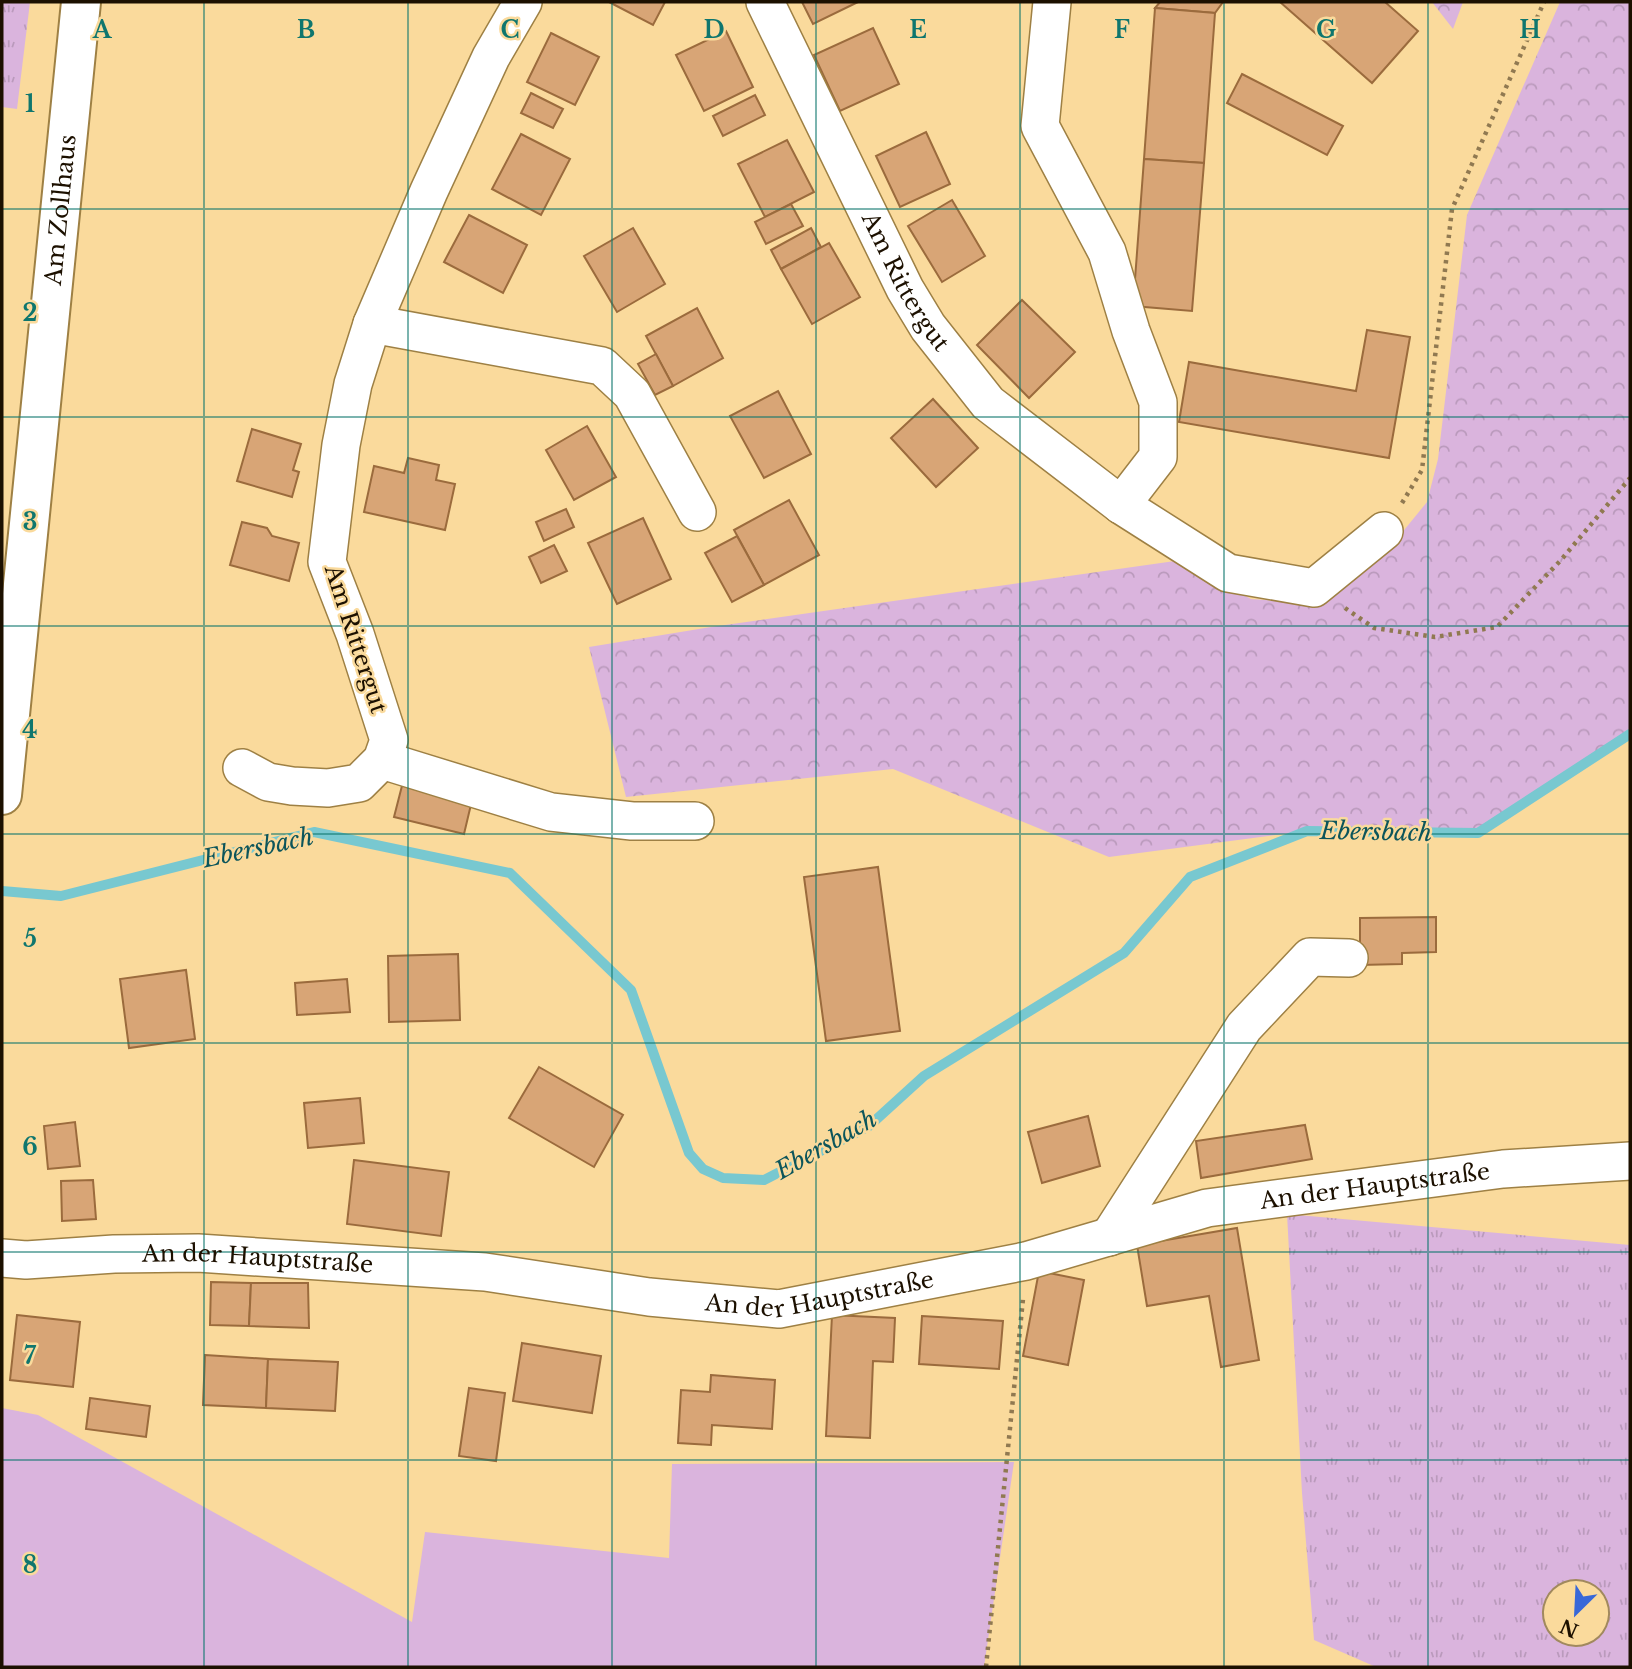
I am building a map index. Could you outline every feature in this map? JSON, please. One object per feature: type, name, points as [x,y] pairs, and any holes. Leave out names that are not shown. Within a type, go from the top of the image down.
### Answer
[{"type":"main road","name":"Am Zollhaus","points":[[2,795],[81,2]]},
{"type":"street","name":"Am Rittergut","points":[[382,760],[389,740],[355,634],[327,562],[341,445],[353,384],[372,324],[429,191],[486,69],[523,2]]},
{"type":"street","name":"Am Rittergut","points":[[765,2],[905,289],[928,327],[988,402],[1121,505],[1228,573],[1314,588]]},
{"type":"street","points":[[1052,2],[1040,126],[1107,252],[1131,331],[1158,401],[1158,457],[1121,505]]},
{"type":"street","points":[[372,324],[602,366],[632,394],[697,512]]},
{"type":"street","points":[[1314,588],[1384,531]]},
{"type":"street","points":[[242,768],[268,782],[328,788],[359,783],[382,760],[551,812],[632,821],[695,821]]},
{"type":"street","points":[[1109,1237],[1244,1027],[1310,957],[1349,958]]},
{"type":"street","name":"An der Hauptstraße","points":[[2,1258],[26,1260],[114,1254],[198,1253],[485,1272],[649,1297],[779,1309],[1027,1261],[1207,1208],[1503,1169],[1630,1160]]},
{"type":"path","points":[[1384,531],[1422,470],[1452,209],[1544,2]]},
{"type":"path","points":[[1314,588],[1374,628],[1435,637],[1497,627],[1561,560],[1630,478]]},
{"type":"path","points":[[986,1667],[1027,1261]]},
{"type":"green space","points":[[2,2],[30,2],[17,109],[2,107]]},
{"type":"green space","points":[[1432,2],[1463,2],[1453,29]]},
{"type":"green space","points":[[1560,2],[1630,2],[1630,734],[1478,833],[1307,831],[1109,857],[893,769],[626,797],[589,647],[1182,560],[1251,599],[1295,602],[1387,551],[1427,502],[1438,459],[1467,215]]},
{"type":"green space","points":[[1287,1214],[1630,1245],[1630,1667],[1376,1667],[1314,1640],[1302,1493]]},
{"type":"green space","points":[[2,1408],[38,1415],[412,1622],[425,1532],[669,1558],[672,1464],[1014,1462],[984,1667],[2,1667]]},
{"type":"building","points":[[609,2],[665,2],[653,25]]},
{"type":"building","points":[[802,2],[858,2],[813,24]]},
{"type":"building","points":[[1160,2],[1223,2],[1215,13],[1155,8]]},
{"type":"building","points":[[1280,2],[1385,2],[1418,31],[1372,83]]},
{"type":"building","points":[[1155,8],[1215,13],[1204,163],[1144,159]]},
{"type":"building","points":[[873,28],[899,84],[840,111],[814,55]]},
{"type":"building","points":[[726,31],[753,87],[704,111],[676,55]]},
{"type":"building","points":[[551,33],[599,57],[575,105],[527,82]]},
{"type":"building","points":[[1242,74],[1343,126],[1327,155],[1227,103]]},
{"type":"building","points":[[531,93],[563,109],[553,128],[521,113]]},
{"type":"building","points":[[755,95],[765,115],[723,136],[713,116]]},
{"type":"building","points":[[926,132],[950,184],[900,207],[876,156]]},
{"type":"building","points":[[521,134],[570,159],[541,215],[492,189]]},
{"type":"building","points":[[787,140],[814,192],[765,217],[738,164]]},
{"type":"building","points":[[1144,159],[1204,163],[1192,311],[1133,306]]},
{"type":"building","points":[[952,200],[985,256],[942,282],[908,226]]},
{"type":"building","points":[[791,204],[803,226],[766,244],[755,222]]},
{"type":"building","points":[[469,215],[527,245],[503,293],[444,262]]},
{"type":"building","points":[[633,228],[665,284],[617,312],[584,256]]},
{"type":"building","points":[[811,228],[821,247],[781,269],[771,250]]},
{"type":"building","points":[[829,243],[860,297],[812,324],[781,269]]},
{"type":"building","points":[[1022,300],[1075,352],[1029,398],[977,345]]},
{"type":"building","points":[[697,308],[723,358],[673,386],[646,336]]},
{"type":"building","points":[[1367,330],[1410,337],[1389,458],[1179,422],[1189,362],[1356,391]]},
{"type":"building","points":[[656,354],[673,386],[655,395],[638,364]]},
{"type":"building","points":[[778,391],[811,454],[764,478],[730,416]]},
{"type":"building","points":[[933,399],[978,448],[936,487],[891,438]]},
{"type":"building","points":[[587,426],[616,477],[574,500],[546,450]]},
{"type":"building","points":[[252,429],[301,444],[293,470],[299,472],[292,497],[237,481]]},
{"type":"building","points":[[408,458],[439,465],[436,480],[455,484],[445,530],[364,512],[374,466],[404,473]]},
{"type":"building","points":[[789,500],[819,555],[764,585],[734,530]]},
{"type":"building","points":[[566,509],[574,527],[544,541],[536,522]]},
{"type":"building","points":[[643,518],[671,579],[617,604],[588,543]]},
{"type":"building","points":[[242,522],[267,528],[272,536],[299,543],[289,581],[230,565]]},
{"type":"building","points":[[737,536],[764,585],[732,602],[705,553]]},
{"type":"building","points":[[554,545],[567,571],[541,583],[529,557]]},
{"type":"building","points":[[404,778],[473,796],[464,834],[394,817]]},
{"type":"building","points":[[878,867],[900,1031],[826,1041],[804,877]]},
{"type":"building","points":[[1436,917],[1436,952],[1402,953],[1402,964],[1360,965],[1360,918]]},
{"type":"building","points":[[458,954],[460,1020],[389,1022],[388,956]]},
{"type":"building","points":[[186,970],[195,1039],[129,1048],[120,979]]},
{"type":"building","points":[[347,979],[350,1012],[297,1015],[295,983]]},
{"type":"building","points":[[539,1067],[623,1115],[594,1167],[509,1118]]},
{"type":"building","points":[[360,1098],[364,1143],[308,1148],[304,1103]]},
{"type":"building","points":[[1088,1116],[1100,1166],[1042,1183],[1028,1132]]},
{"type":"building","points":[[75,1122],[80,1166],[48,1169],[44,1126]]},
{"type":"building","points":[[1305,1125],[1312,1159],[1201,1178],[1196,1141]]},
{"type":"building","points":[[354,1160],[449,1172],[441,1236],[347,1224]]},
{"type":"building","points":[[93,1180],[96,1219],[62,1221],[61,1181]]},
{"type":"building","points":[[1237,1228],[1259,1360],[1221,1367],[1209,1296],[1147,1306],[1137,1245]]},
{"type":"building","points":[[1039,1271],[1084,1280],[1068,1365],[1023,1356]]},
{"type":"building","points":[[211,1282],[251,1283],[249,1326],[210,1325]]},
{"type":"building","points":[[251,1283],[308,1283],[309,1328],[249,1326]]},
{"type":"building","points":[[17,1315],[80,1322],[73,1387],[10,1380]]},
{"type":"building","points":[[832,1315],[895,1318],[893,1362],[873,1361],[870,1438],[826,1436]]},
{"type":"building","points":[[922,1316],[1003,1321],[999,1369],[919,1364]]},
{"type":"building","points":[[522,1343],[601,1356],[592,1413],[513,1401]]},
{"type":"building","points":[[205,1355],[268,1359],[266,1408],[203,1405]]},
{"type":"building","points":[[268,1359],[338,1362],[335,1411],[266,1408]]},
{"type":"building","points":[[711,1375],[775,1380],[772,1429],[712,1425],[711,1445],[678,1443],[681,1390],[710,1392]]},
{"type":"building","points":[[469,1388],[505,1393],[496,1461],[459,1456]]},
{"type":"building","points":[[90,1398],[150,1406],[146,1437],[86,1429]]},
{"type":"waterway","name":"Ebersbach","points":[[2,891],[61,896],[314,832],[510,873],[631,990],[689,1153],[703,1169],[723,1178],[764,1180],[869,1126],[924,1076],[1124,953],[1190,877],[1307,831],[1478,833],[1630,734]]}]
